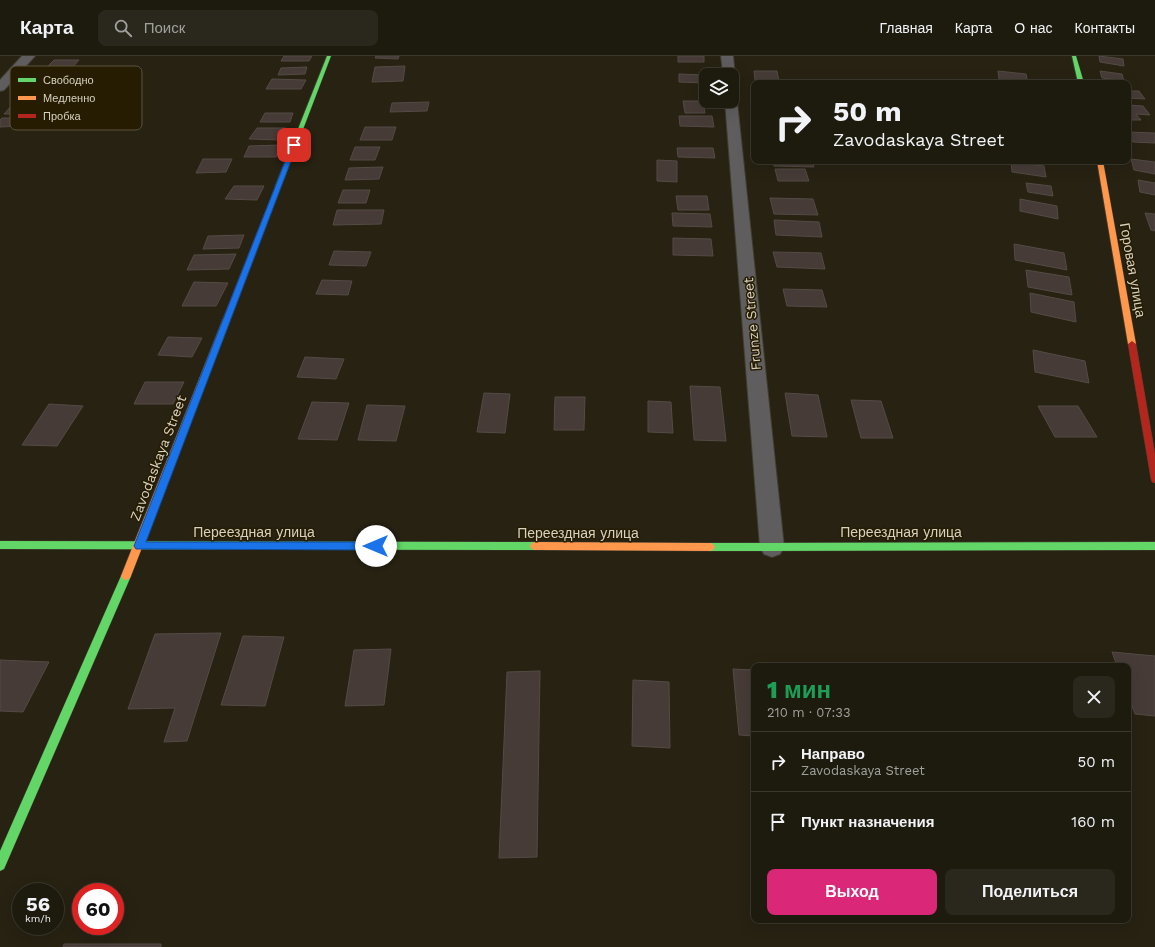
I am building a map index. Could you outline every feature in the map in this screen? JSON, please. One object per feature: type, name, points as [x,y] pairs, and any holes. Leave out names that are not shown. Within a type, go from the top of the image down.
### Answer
[{"type":"main road","name":"Zavodaskaya Street","points":[[0,865],[139,546],[329,56]]},
{"type":"main road","points":[[1074,56],[1080,80]]},
{"type":"main road","name":"Горовая улица","points":[[1101,164],[1155,479]]},
{"type":"main road","name":"Переездная улица","points":[[0,545],[772,547],[1155,546]]},
{"type":"street","points":[[20,66],[29,56]]},
{"type":"street","points":[[727,56],[728,68]]},
{"type":"street","points":[[0,87],[10,76]]},
{"type":"street","name":"Frunze Street","points":[[732,108],[772,547]]},
{"type":"building","points":[[284,56],[312,56],[309,61],[281,61]]},
{"type":"building","points":[[376,56],[399,56],[398,59],[375,58]]},
{"type":"building","points":[[678,56],[704,56],[704,62],[678,62]]},
{"type":"building","points":[[1099,56],[1123,59],[1124,66],[1100,62]]},
{"type":"building","points":[[54,60],[79,60],[74,66],[48,66]]},
{"type":"building","points":[[405,66],[403,81],[372,82],[375,67]]},
{"type":"building","points":[[307,67],[305,74],[278,75],[281,68]]},
{"type":"building","points":[[754,71],[777,71],[779,80],[755,80]]},
{"type":"building","points":[[998,71],[1026,74],[1027,80],[1006,80],[999,79]]},
{"type":"building","points":[[1100,71],[1122,74],[1124,80],[1117,80],[1102,78]]},
{"type":"building","points":[[679,74],[699,75],[699,83],[679,82]]},
{"type":"building","points":[[272,79],[306,80],[301,89],[266,89]]},
{"type":"building","points":[[1131,91],[1139,91],[1145,99],[1131,98]]},
{"type":"building","points":[[683,101],[699,101],[699,108],[704,108],[705,113],[685,113]]},
{"type":"building","points":[[429,102],[427,111],[390,112],[392,103]]},
{"type":"building","points":[[1131,105],[1143,106],[1150,115],[1136,114],[1141,120],[1131,120]]},
{"type":"building","points":[[10,107],[10,114],[4,114]]},
{"type":"building","points":[[265,113],[293,113],[290,122],[260,122]]},
{"type":"building","points":[[679,116],[712,116],[714,127],[680,126]]},
{"type":"building","points":[[2,118],[10,118],[10,127],[0,127],[0,120]]},
{"type":"building","points":[[365,127],[396,127],[392,140],[360,140]]},
{"type":"building","points":[[257,128],[286,128],[280,140],[249,139]]},
{"type":"building","points":[[1131,132],[1155,133],[1155,143],[1133,142],[1131,139]]},
{"type":"building","points":[[280,145],[276,157],[244,157],[249,146]]},
{"type":"building","points":[[355,147],[380,147],[375,160],[350,160]]},
{"type":"building","points":[[677,148],[713,148],[715,158],[678,157]]},
{"type":"building","points":[[203,159],[232,159],[226,172],[196,173]]},
{"type":"building","points":[[1131,159],[1155,162],[1155,174],[1134,170]]},
{"type":"building","points":[[657,160],[677,161],[677,182],[657,181]]},
{"type":"building","points":[[774,164],[813,164],[814,167],[774,166]]},
{"type":"building","points":[[1011,164],[1044,166],[1046,177],[1012,172]]},
{"type":"building","points":[[383,167],[379,179],[345,180],[349,168]]},
{"type":"building","points":[[775,169],[805,169],[809,181],[778,181]]},
{"type":"building","points":[[1138,180],[1155,183],[1155,195],[1140,192]]},
{"type":"building","points":[[1026,183],[1051,186],[1053,196],[1028,192]]},
{"type":"building","points":[[234,186],[264,186],[257,200],[225,199]]},
{"type":"building","points":[[343,190],[370,190],[366,203],[338,203]]},
{"type":"building","points":[[676,196],[707,196],[709,210],[678,210]]},
{"type":"building","points":[[770,198],[813,199],[818,215],[774,214]]},
{"type":"building","points":[[1020,199],[1057,206],[1058,219],[1020,211]]},
{"type":"building","points":[[337,210],[384,210],[381,224],[333,225]]},
{"type":"building","points":[[672,213],[710,214],[712,227],[673,226]]},
{"type":"building","points":[[1145,213],[1155,214],[1155,231],[1151,230]]},
{"type":"building","points":[[774,220],[819,222],[822,237],[776,235]]},
{"type":"building","points":[[244,235],[239,248],[203,249],[208,236]]},
{"type":"building","points":[[673,238],[711,239],[713,256],[673,255]]},
{"type":"building","points":[[1014,244],[1064,253],[1067,270],[1015,260]]},
{"type":"building","points":[[334,251],[371,252],[366,266],[329,265]]},
{"type":"building","points":[[773,252],[821,253],[825,269],[777,267]]},
{"type":"building","points":[[236,254],[229,269],[187,270],[194,255]]},
{"type":"building","points":[[1026,270],[1069,277],[1072,295],[1028,287]]},
{"type":"building","points":[[322,280],[352,281],[348,295],[316,294]]},
{"type":"building","points":[[194,282],[228,283],[216,306],[182,306]]},
{"type":"building","points":[[783,289],[822,290],[827,307],[787,306]]},
{"type":"building","points":[[1030,293],[1074,302],[1076,322],[1031,312]]},
{"type":"building","points":[[168,337],[202,338],[192,357],[158,355]]},
{"type":"building","points":[[1033,350],[1085,361],[1089,383],[1035,372]]},
{"type":"building","points":[[305,357],[344,359],[336,379],[297,377]]},
{"type":"building","points":[[145,382],[184,382],[173,404],[134,404]]},
{"type":"building","points":[[690,386],[720,387],[726,441],[694,440]]},
{"type":"building","points":[[484,393],[510,394],[505,433],[477,432]]},
{"type":"building","points":[[785,393],[818,395],[827,437],[792,436]]},
{"type":"building","points":[[555,397],[585,397],[584,430],[554,430]]},
{"type":"building","points":[[851,400],[881,401],[893,438],[861,438]]},
{"type":"building","points":[[648,401],[671,402],[673,433],[648,432]]},
{"type":"building","points":[[312,402],[349,403],[337,440],[298,439]]},
{"type":"building","points":[[49,404],[83,406],[57,446],[22,445]]},
{"type":"building","points":[[367,405],[405,406],[396,441],[358,440]]},
{"type":"building","points":[[1038,406],[1078,406],[1097,437],[1055,437]]},
{"type":"building","points":[[221,633],[187,741],[164,742],[175,708],[128,709],[155,634]]},
{"type":"building","points":[[243,636],[284,637],[265,706],[221,705]]},
{"type":"building","points":[[391,649],[384,705],[345,706],[354,650]]},
{"type":"building","points":[[1112,652],[1155,656],[1155,716],[1135,714],[1131,703],[1131,663],[1116,663]]},
{"type":"building","points":[[0,660],[49,662],[23,712],[0,711]]},
{"type":"building","points":[[733,669],[751,670],[751,736],[739,735]]},
{"type":"building","points":[[540,671],[537,857],[499,858],[507,672]]},
{"type":"building","points":[[633,680],[669,682],[670,748],[632,746]]},
{"type":"building","points":[[64,944],[161,944],[161,947],[63,947]]},
{"type":"traffic: fast","points":[[278,187],[329,56]]},
{"type":"traffic: fast","points":[[1074,56],[1080,80]]},
{"type":"traffic: fast","points":[[0,545],[535,546]]},
{"type":"traffic: fast","points":[[710,547],[1155,546]]},
{"type":"traffic: fast","points":[[0,865],[126,576]]},
{"type":"traffic: slow","points":[[1101,164],[1132,344]]},
{"type":"traffic: slow","points":[[126,576],[226,321]]},
{"type":"traffic: slow","points":[[535,546],[710,547]]},
{"type":"traffic: jam","points":[[226,321],[278,187]]},
{"type":"traffic: jam","points":[[1132,344],[1155,479]]},
{"type":"route","points":[[294,145],[139,546],[376,546]]}]
